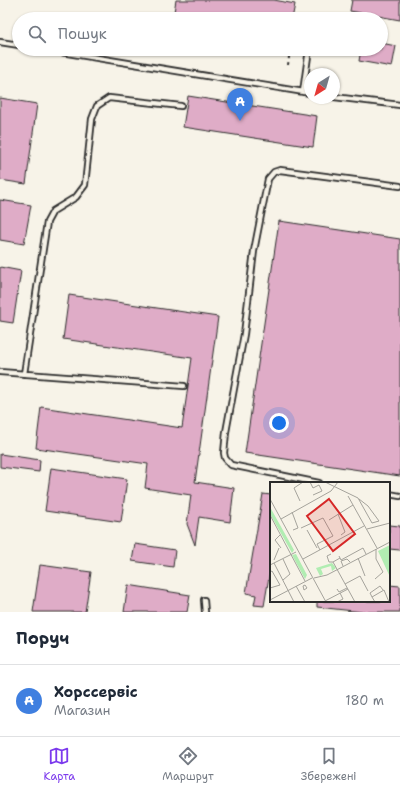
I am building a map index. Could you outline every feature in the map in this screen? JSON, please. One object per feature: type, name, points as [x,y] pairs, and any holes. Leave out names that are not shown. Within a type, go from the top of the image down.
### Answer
[{"type":"lane","points":[[0,42],[12,44]]},
{"type":"lane","points":[[84,56],[303,92],[308,56]]},
{"type":"lane","points":[[340,97],[400,106]]},
{"type":"lane","points":[[24,374],[47,222],[53,211],[76,197],[85,185],[92,119],[97,106],[109,98],[181,106]]},
{"type":"lane","points":[[314,482],[231,465],[225,458],[224,453],[226,432],[244,334],[254,250],[268,179],[274,172],[280,170],[400,186]]},
{"type":"lane","points":[[0,372],[184,386]]},
{"type":"lane","points":[[390,494],[400,496]]},
{"type":"lane","points":[[204,600],[205,612]]},
{"type":"path","points":[[288,66],[289,56]]},
{"type":"building","points":[[176,0],[274,0],[295,4],[293,12],[174,12]]},
{"type":"building","points":[[352,0],[400,0],[400,20],[388,18],[388,12],[350,11]]},
{"type":"building","points":[[388,44],[396,46],[392,67],[359,61],[360,56],[388,56]]},
{"type":"building","points":[[188,96],[317,116],[313,147],[183,127]]},
{"type":"building","points":[[0,98],[37,104],[26,184],[0,180]]},
{"type":"building","points":[[0,200],[31,205],[24,244],[0,240]]},
{"type":"building","points":[[279,221],[400,239],[400,476],[245,453]]},
{"type":"building","points":[[0,267],[21,271],[13,323],[0,321]]},
{"type":"building","points":[[69,295],[218,317],[195,482],[234,488],[230,522],[199,517],[195,545],[187,524],[191,495],[145,488],[148,464],[36,448],[41,407],[182,428],[192,358],[63,339]]},
{"type":"building","points":[[0,454],[40,460],[39,472],[0,467]]},
{"type":"building","points":[[51,468],[127,479],[121,522],[45,511]]},
{"type":"building","points":[[263,494],[270,495],[270,571],[264,606],[254,605],[256,595],[246,593]]},
{"type":"building","points":[[390,525],[400,526],[400,550],[390,549]]},
{"type":"building","points":[[135,544],[175,550],[173,567],[132,561]]},
{"type":"building","points":[[40,565],[91,572],[85,612],[33,612]]},
{"type":"building","points":[[128,585],[190,595],[187,612],[124,612]]},
{"type":"building","points":[[390,585],[400,586],[400,612],[363,612],[317,607],[317,602],[390,602]]},
{"type":"place","name":"Хорссервіс","points":[[240,121]]}]
